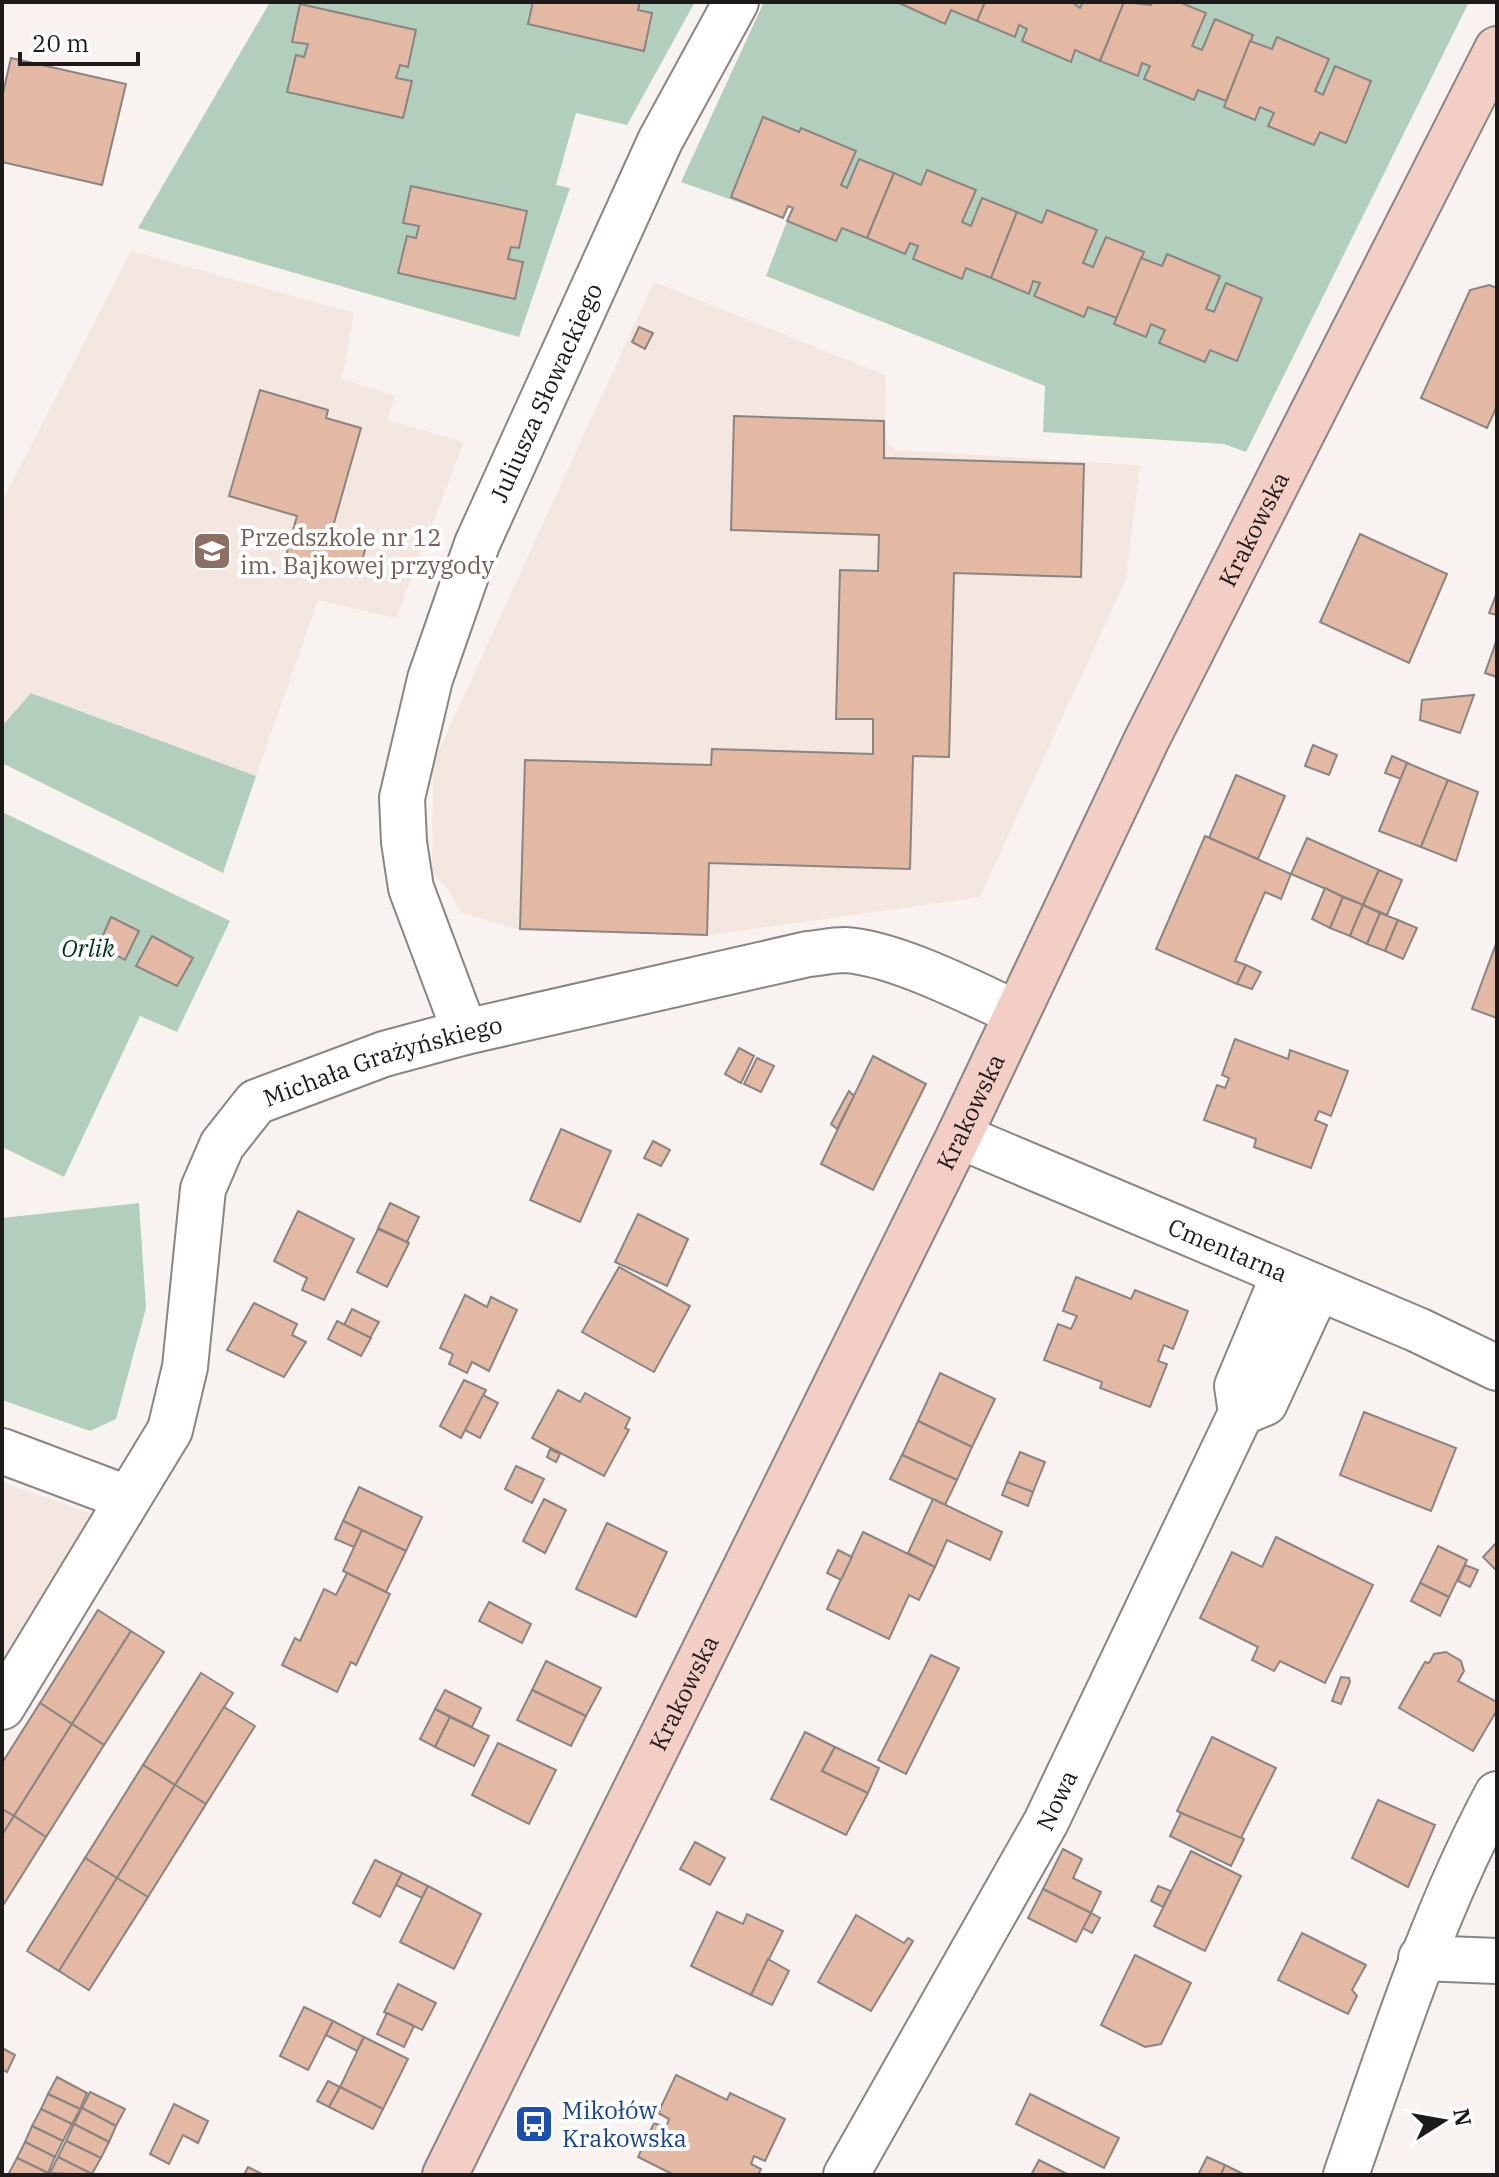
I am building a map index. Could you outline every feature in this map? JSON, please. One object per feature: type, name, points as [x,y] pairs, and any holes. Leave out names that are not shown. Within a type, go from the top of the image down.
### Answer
[{"type":"street","name":"Juliusza Słowackiego","points":[[465,1032],[411,888],[404,842],[402,798],[430,679],[477,544],[660,141],[736,2]]},
{"type":"street","name":"Krakowska","points":[[445,2175],[959,1136],[1147,739],[1497,49]]},
{"type":"street","name":"Michała Grażyńskiego","points":[[2,1707],[170,1430],[185,1367],[203,1189],[222,1145],[256,1102],[384,1054],[465,1032],[808,954],[846,950],[893,962],[1016,1013]]},
{"type":"street","name":"Cmentarna","points":[[959,1136],[1497,1368]]},
{"type":"street","name":"Nowa","points":[[846,2175],[1046,1822],[1241,1413],[1237,1386],[1301,1281]]},
{"type":"street","points":[[2,1451],[127,1498]]},
{"type":"street","points":[[1346,2175],[1421,1958],[1467,1850],[1497,1794]]},
{"type":"street","points":[[1421,1958],[1497,1961]]},
{"type":"shaded area","name":"Przedszkole nr 12 im. Bajkowej przygody","points":[[131,251],[354,313],[342,379],[395,396],[387,420],[464,442],[396,618],[318,600],[256,776],[31,693],[2,726],[2,502]]},
{"type":"shaded area","points":[[654,282],[885,375],[886,441],[896,450],[1140,465],[1126,579],[980,897],[711,935],[516,929],[462,913],[448,889],[432,872],[433,763]]},
{"type":"shaded area","points":[[2,1482],[94,1514],[2,1662]]},
{"type":"green space","points":[[270,2],[695,2],[627,125],[576,113],[556,185],[570,188],[519,337],[138,228]]},
{"type":"green space","points":[[764,2],[1469,2],[1246,452],[1224,444],[1043,432],[1045,386],[766,276],[792,208],[787,206],[783,218],[681,182]]},
{"type":"green space","points":[[31,693],[256,776],[223,873],[2,763],[2,726]]},
{"type":"green space","name":"Orlik","points":[[2,812],[230,921],[177,1032],[140,1016],[64,1177],[2,1147]]},
{"type":"green space","points":[[139,1203],[146,1308],[116,1419],[90,1431],[2,1400],[2,1218]]},
{"type":"building","points":[[533,2],[640,2],[638,10],[652,13],[644,51],[528,24]]},
{"type":"building","points":[[897,2],[985,2],[977,21],[951,10],[945,24]]},
{"type":"building","points":[[985,2],[1072,2],[1080,8],[1083,2],[1124,2],[1100,61],[1075,50],[1071,62],[1022,41],[1027,29],[1019,25],[1015,37],[977,21]]},
{"type":"building","points":[[1124,2],[1151,5],[1153,2],[1179,2],[1206,13],[1192,46],[1202,50],[1215,19],[1253,35],[1226,101],[1198,90],[1194,100],[1144,79],[1150,66],[1142,63],[1138,76],[1100,61]]},
{"type":"building","points":[[300,4],[416,30],[408,67],[400,65],[396,78],[412,81],[403,118],[287,92],[296,55],[304,57],[308,44],[292,42]]},
{"type":"building","points":[[1277,37],[1329,59],[1315,91],[1323,95],[1335,66],[1371,81],[1346,143],[1320,132],[1314,145],[1268,126],[1274,113],[1260,107],[1255,120],[1224,107],[1250,41],[1272,49]]},
{"type":"building","points":[[11,58],[126,84],[102,185],[2,162],[2,97]]},
{"type":"building","points":[[763,117],[799,132],[801,128],[856,151],[841,185],[847,188],[859,159],[894,173],[867,238],[842,228],[836,241],[787,221],[793,208],[788,206],[783,218],[731,197]]},
{"type":"building","points":[[927,170],[976,190],[962,222],[971,226],[982,198],[1017,212],[991,278],[966,268],[962,279],[913,259],[918,246],[910,243],[905,254],[867,238],[894,173],[921,185]]},
{"type":"building","points":[[411,186],[527,211],[519,248],[511,247],[508,259],[523,262],[515,299],[398,273],[407,236],[416,238],[419,226],[403,223]]},
{"type":"building","points":[[1047,210],[1097,230],[1083,263],[1093,267],[1106,237],[1144,252],[1117,318],[1088,307],[1084,317],[1034,296],[1040,283],[1033,281],[1029,294],[991,278],[1017,212],[1042,223]]},
{"type":"building","points":[[1167,254],[1220,276],[1206,309],[1214,312],[1226,283],[1262,298],[1237,361],[1210,350],[1205,362],[1159,343],[1165,330],[1151,324],[1146,337],[1114,324],[1141,258],[1162,266]]},
{"type":"building","points":[[1489,285],[1497,288],[1497,406],[1487,428],[1421,398],[1470,290]]},
{"type":"building","points":[[639,327],[653,333],[645,349],[632,342]]},
{"type":"building","points":[[260,390],[328,410],[326,418],[361,428],[332,530],[368,540],[357,577],[286,556],[297,516],[229,496]]},
{"type":"building","points":[[734,416],[884,421],[884,458],[1084,464],[1081,577],[954,573],[949,757],[913,756],[910,869],[709,863],[707,935],[520,929],[525,760],[711,765],[712,749],[873,754],[873,719],[836,719],[840,570],[878,571],[879,535],[731,530]]},
{"type":"building","points":[[1360,534],[1447,574],[1409,663],[1320,622]]},
{"type":"building","points":[[1497,595],[1497,615],[1489,613]]},
{"type":"building","points":[[1497,639],[1497,677],[1485,673]]},
{"type":"building","points":[[1474,695],[1460,733],[1420,720],[1422,700]]},
{"type":"building","points":[[1313,745],[1337,755],[1329,775],[1305,766]]},
{"type":"building","points":[[1392,756],[1408,763],[1401,779],[1385,773]]},
{"type":"building","points":[[1407,763],[1448,780],[1421,847],[1379,831]]},
{"type":"building","points":[[1236,775],[1285,796],[1258,859],[1209,838]]},
{"type":"building","points":[[1448,780],[1478,792],[1456,861],[1421,847]]},
{"type":"building","points":[[1205,836],[1291,874],[1281,899],[1265,892],[1235,961],[1246,965],[1237,984],[1156,949]]},
{"type":"building","points":[[1307,838],[1379,870],[1363,905],[1291,874]]},
{"type":"building","points":[[1379,870],[1402,880],[1387,915],[1363,905]]},
{"type":"building","points":[[1325,888],[1343,897],[1330,928],[1312,919]]},
{"type":"building","points":[[1343,897],[1363,905],[1350,936],[1330,928]]},
{"type":"building","points":[[1363,905],[1380,913],[1367,944],[1350,936]]},
{"type":"building","points":[[1380,913],[1398,920],[1385,951],[1367,944]]},
{"type":"building","points":[[111,917],[139,931],[125,960],[98,946]]},
{"type":"building","points":[[1398,920],[1417,928],[1403,959],[1385,951]]},
{"type":"building","points":[[152,936],[193,958],[177,986],[136,966]]},
{"type":"building","points":[[1497,941],[1497,1018],[1472,1009]]},
{"type":"building","points":[[1246,965],[1261,972],[1252,989],[1237,984]]},
{"type":"building","points":[[1235,1039],[1288,1059],[1290,1050],[1348,1071],[1331,1116],[1319,1111],[1315,1120],[1327,1125],[1311,1168],[1254,1147],[1256,1139],[1204,1120],[1217,1085],[1225,1088],[1229,1078],[1222,1075]]},
{"type":"building","points":[[739,1048],[754,1056],[741,1083],[725,1074]]},
{"type":"building","points":[[873,1056],[926,1084],[873,1190],[821,1164]]},
{"type":"building","points":[[757,1058],[774,1066],[761,1092],[744,1084]]},
{"type":"building","points":[[849,1091],[854,1096],[837,1129],[831,1124]]},
{"type":"building","points":[[561,1129],[611,1151],[580,1222],[530,1200]]},
{"type":"building","points":[[653,1141],[670,1150],[661,1166],[644,1158]]},
{"type":"building","points":[[390,1203],[419,1217],[407,1242],[378,1228]]},
{"type":"building","points":[[298,1211],[354,1239],[324,1300],[302,1290],[307,1278],[274,1261]]},
{"type":"building","points":[[638,1214],[688,1239],[667,1286],[615,1262]]},
{"type":"building","points":[[378,1229],[409,1243],[387,1287],[357,1272]]},
{"type":"building","points":[[619,1267],[690,1306],[654,1372],[582,1332]]},
{"type":"building","points":[[1076,1277],[1131,1299],[1135,1290],[1188,1311],[1173,1349],[1164,1345],[1158,1361],[1167,1364],[1150,1407],[1100,1388],[1102,1382],[1044,1360],[1058,1324],[1071,1329],[1077,1316],[1063,1311]]},
{"type":"building","points":[[465,1295],[487,1307],[491,1297],[517,1310],[489,1371],[472,1362],[467,1373],[449,1364],[453,1354],[440,1348]]},
{"type":"building","points":[[254,1303],[297,1324],[292,1335],[306,1342],[284,1377],[227,1350]]},
{"type":"building","points":[[352,1309],[379,1322],[370,1338],[344,1325]]},
{"type":"building","points":[[337,1321],[371,1338],[361,1356],[328,1339]]},
{"type":"building","points":[[940,1373],[995,1399],[972,1447],[918,1421]]},
{"type":"building","points":[[464,1380],[486,1390],[461,1438],[440,1426]]},
{"type":"building","points":[[558,1390],[580,1402],[585,1393],[630,1418],[625,1428],[629,1430],[604,1476],[532,1438]]},
{"type":"building","points":[[483,1395],[498,1403],[480,1438],[465,1430]]},
{"type":"building","points":[[1364,1412],[1456,1448],[1431,1511],[1340,1475]]},
{"type":"building","points":[[918,1421],[972,1447],[957,1480],[902,1455]]},
{"type":"building","points":[[550,1449],[560,1454],[556,1462],[547,1457]]},
{"type":"building","points":[[1020,1452],[1045,1462],[1033,1492],[1007,1482]]},
{"type":"building","points":[[902,1455],[957,1480],[945,1505],[890,1479]]},
{"type":"building","points":[[516,1466],[544,1479],[532,1503],[505,1489]]},
{"type":"building","points":[[1007,1482],[1033,1492],[1028,1506],[1002,1495]]},
{"type":"building","points":[[359,1487],[422,1517],[406,1551],[343,1521]]},
{"type":"building","points":[[544,1499],[566,1510],[545,1553],[523,1541]]},
{"type":"building","points":[[933,1499],[1002,1532],[990,1560],[947,1540],[935,1567],[908,1553]]},
{"type":"building","points":[[343,1521],[362,1530],[354,1547],[335,1539]]},
{"type":"building","points":[[607,1523],[667,1552],[636,1617],[576,1589]]},
{"type":"building","points":[[362,1530],[406,1551],[386,1592],[343,1571]]},
{"type":"building","points":[[863,1532],[935,1567],[919,1600],[909,1595],[889,1639],[827,1609]]},
{"type":"building","points":[[1276,1537],[1373,1585],[1325,1683],[1280,1661],[1274,1671],[1252,1660],[1258,1647],[1200,1618],[1232,1552],[1262,1567]]},
{"type":"building","points":[[1497,1542],[1497,1571],[1483,1557]]},
{"type":"building","points":[[1438,1546],[1467,1560],[1449,1597],[1420,1583]]},
{"type":"building","points":[[838,1550],[852,1557],[841,1580],[827,1573]]},
{"type":"building","points":[[1465,1565],[1478,1570],[1470,1587],[1458,1581]]},
{"type":"building","points":[[347,1573],[390,1594],[356,1665],[351,1662],[337,1692],[282,1665],[295,1638],[300,1641],[324,1589],[336,1595]]},
{"type":"building","points":[[1420,1583],[1449,1597],[1440,1616],[1411,1601]]},
{"type":"building","points":[[489,1602],[531,1624],[522,1643],[479,1621]]},
{"type":"building","points":[[98,1610],[131,1631],[72,1724],[40,1703]]},
{"type":"building","points":[[131,1631],[164,1652],[104,1745],[72,1724]]},
{"type":"building","points":[[1446,1652],[1461,1661],[1464,1671],[1458,1681],[1497,1702],[1497,1710],[1473,1751],[1399,1708],[1425,1662],[1429,1663],[1434,1654]]},
{"type":"building","points":[[931,1655],[959,1668],[906,1774],[878,1760]]},
{"type":"building","points":[[546,1661],[601,1688],[586,1716],[532,1690]]},
{"type":"building","points":[[201,1673],[233,1693],[175,1785],[143,1765]]},
{"type":"building","points":[[1341,1677],[1349,1678],[1350,1682],[1341,1704],[1332,1701]]},
{"type":"building","points":[[445,1690],[481,1708],[472,1727],[435,1709]]},
{"type":"building","points":[[532,1690],[586,1716],[571,1746],[517,1720]]},
{"type":"building","points":[[40,1703],[72,1724],[14,1816],[2,1809],[2,1763]]},
{"type":"building","points":[[224,1707],[255,1726],[206,1804],[175,1785]]},
{"type":"building","points":[[435,1709],[450,1717],[435,1747],[420,1739]]},
{"type":"building","points":[[450,1717],[489,1736],[474,1766],[435,1747]]},
{"type":"building","points":[[72,1724],[104,1745],[46,1837],[14,1816]]},
{"type":"building","points":[[805,1732],[835,1747],[822,1771],[868,1793],[846,1835],[771,1799]]},
{"type":"building","points":[[1212,1737],[1276,1768],[1240,1840],[1177,1811]]},
{"type":"building","points":[[498,1743],[556,1770],[529,1824],[472,1795]]},
{"type":"building","points":[[835,1747],[879,1768],[868,1793],[822,1771]]},
{"type":"building","points":[[143,1765],[175,1785],[117,1878],[85,1858]]},
{"type":"building","points":[[175,1785],[206,1804],[148,1897],[117,1878]]},
{"type":"building","points":[[1378,1800],[1435,1825],[1408,1887],[1352,1858]]},
{"type":"building","points":[[2,1809],[14,1816],[2,1835]]},
{"type":"building","points":[[1181,1813],[1244,1839],[1231,1866],[1170,1836]]},
{"type":"building","points":[[14,1816],[46,1837],[2,1907],[2,1835]]},
{"type":"building","points":[[695,1842],[725,1858],[710,1885],[680,1869]]},
{"type":"building","points":[[1063,1849],[1082,1859],[1073,1878],[1101,1892],[1091,1913],[1043,1889]]},
{"type":"building","points":[[1191,1851],[1241,1876],[1205,1951],[1154,1926]]},
{"type":"building","points":[[85,1858],[117,1878],[59,1971],[27,1951]]},
{"type":"building","points":[[375,1860],[402,1873],[380,1917],[353,1903]]},
{"type":"building","points":[[402,1873],[428,1886],[422,1898],[396,1885]]},
{"type":"building","points":[[117,1878],[148,1897],[89,1990],[59,1971]]},
{"type":"building","points":[[428,1886],[481,1914],[454,1969],[400,1942]]},
{"type":"building","points":[[1158,1886],[1171,1891],[1163,1907],[1151,1901]]},
{"type":"building","points":[[1043,1889],[1091,1913],[1076,1942],[1028,1918]]},
{"type":"building","points":[[717,1912],[743,1924],[747,1914],[783,1931],[751,1995],[691,1966]]},
{"type":"building","points":[[1091,1913],[1100,1918],[1092,1933],[1083,1928]]},
{"type":"building","points":[[856,1915],[904,1943],[908,1938],[913,1941],[871,2011],[818,1982]]},
{"type":"building","points":[[1302,1933],[1366,1965],[1352,1990],[1357,1996],[1348,2014],[1278,1980]]},
{"type":"building","points":[[1135,1955],[1191,1983],[1161,2044],[1145,2047],[1101,2025]]},
{"type":"building","points":[[768,1959],[789,1971],[772,2005],[751,1995]]},
{"type":"building","points":[[398,1984],[436,2003],[422,2030],[384,2012]]},
{"type":"building","points":[[304,2007],[333,2021],[308,2070],[280,2056]]},
{"type":"building","points":[[387,2013],[414,2026],[404,2047],[377,2034]]},
{"type":"building","points":[[333,2021],[364,2037],[357,2051],[326,2035]]},
{"type":"building","points":[[364,2037],[408,2059],[383,2109],[340,2087]]},
{"type":"building","points":[[2,2048],[15,2055],[7,2072],[2,2069]]},
{"type":"building","points":[[676,2075],[727,2100],[730,2093],[785,2119],[765,2161],[754,2156],[751,2164],[761,2169],[758,2175],[674,2175],[638,2157],[654,2123],[666,2128],[669,2119],[658,2113]]},
{"type":"building","points":[[57,2077],[87,2093],[80,2109],[48,2094]]},
{"type":"building","points":[[328,2081],[340,2087],[329,2107],[317,2101]]},
{"type":"building","points":[[340,2087],[383,2109],[373,2129],[329,2107]]},
{"type":"building","points":[[90,2092],[125,2109],[116,2126],[82,2108]]},
{"type":"building","points":[[48,2094],[80,2109],[72,2124],[41,2109]]},
{"type":"building","points":[[1030,2094],[1119,2138],[1104,2168],[1016,2124]]},
{"type":"building","points":[[174,2104],[208,2121],[198,2143],[183,2135],[169,2164],[150,2154]]},
{"type":"building","points":[[82,2108],[116,2126],[109,2142],[74,2124]]},
{"type":"building","points":[[41,2109],[72,2124],[63,2141],[32,2126]]},
{"type":"building","points":[[74,2124],[109,2142],[101,2158],[66,2141]]},
{"type":"building","points":[[32,2126],[63,2141],[55,2157],[25,2142]]},
{"type":"building","points":[[66,2141],[101,2158],[92,2174],[58,2157]]},
{"type":"building","points":[[25,2142],[55,2157],[48,2173],[17,2158]]},
{"type":"building","points":[[58,2157],[92,2174],[92,2175],[50,2173]]},
{"type":"building","points":[[1207,2157],[1225,2165],[1221,2175],[1198,2175]]},
{"type":"building","points":[[17,2158],[48,2173],[47,2175],[8,2175]]},
{"type":"building","points":[[1039,2160],[1069,2175],[1031,2175]]},
{"type":"building","points":[[1225,2165],[1245,2175],[1221,2175]]},
{"type":"building","points":[[248,2167],[264,2175],[244,2175]]},
{"type":"place","name":"Przedszkole nr 12 im. Bajkowej przygody","points":[[212,551]]},
{"type":"place","name":"Mikołów Krakowska","points":[[534,2124]]}]
